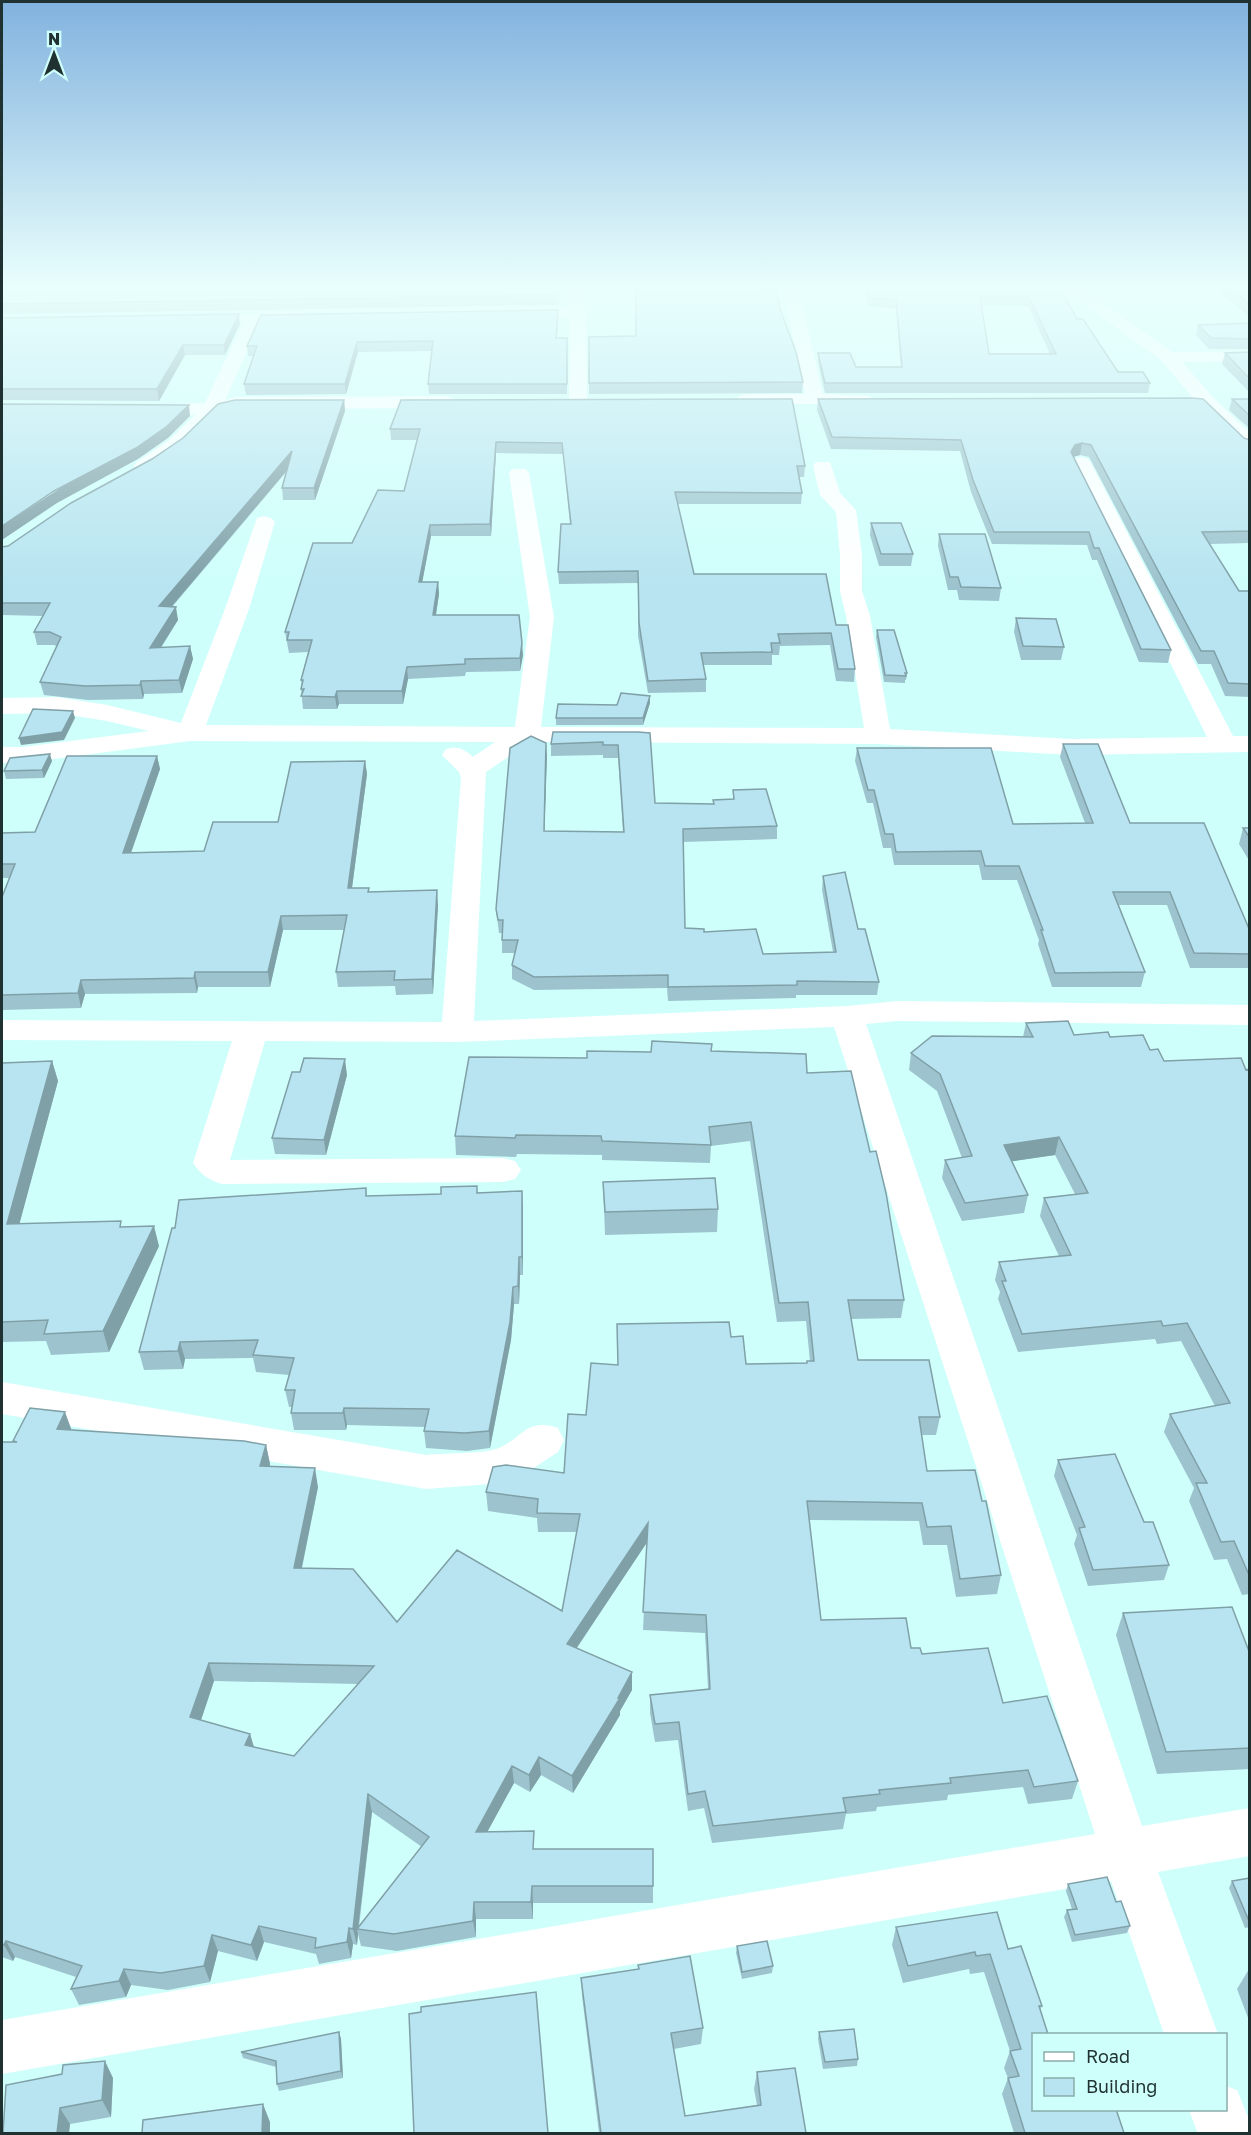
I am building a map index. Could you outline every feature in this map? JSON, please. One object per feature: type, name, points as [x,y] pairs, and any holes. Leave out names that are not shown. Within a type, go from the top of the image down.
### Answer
[{"type":"street","points":[[128,474],[176,444],[212,409],[223,386]]},
{"type":"street","points":[[578,386],[578,401]]},
{"type":"street","points":[[812,386],[815,400]]},
{"type":"street","points":[[1192,386],[1250,444]]},
{"type":"street","points":[[732,400],[884,400]]},
{"type":"street","points":[[555,401],[602,401]]},
{"type":"street","points":[[1183,401],[1206,402]]},
{"type":"street","points":[[130,409],[212,409],[236,404],[460,402]]},
{"type":"street","points":[[2,755],[23,755],[190,733],[427,732],[878,736],[1072,747],[1237,744],[1081,462]]},
{"type":"street","points":[[823,466],[830,495],[846,510],[851,555],[851,591],[858,616],[878,736]]},
{"type":"street","points":[[472,769],[527,733],[542,617],[519,473]]},
{"type":"street","points":[[190,733],[237,609],[264,522]]},
{"type":"street","points":[[2,706],[57,705],[106,712],[190,733]]},
{"type":"street","points":[[427,732],[472,769],[474,778],[457,1032]]},
{"type":"street","points":[[2,1030],[457,1032],[847,1016],[898,1011],[1250,1015]]},
{"type":"street","points":[[847,1016],[1126,1852],[1191,2033]]},
{"type":"street","points":[[252,1030],[211,1163],[222,1172],[504,1170]]},
{"type":"street","points":[[2,1398],[426,1472],[503,1466],[543,1440]]},
{"type":"street","points":[[2,2047],[1250,1832]]},
{"type":"street","points":[[1218,2111],[1226,2133]]},
{"type":"building","points":[[2,386],[159,386],[157,389],[2,389]]},
{"type":"building","points":[[792,399],[805,466],[797,466],[802,493],[675,492],[694,574],[826,574],[836,625],[848,625],[855,669],[838,669],[831,633],[778,634],[780,643],[771,643],[772,652],[701,653],[706,679],[648,681],[639,623],[638,571],[558,572],[561,524],[571,524],[562,443],[496,442],[490,524],[430,525],[419,582],[438,582],[433,615],[519,615],[522,643],[520,658],[465,659],[465,664],[407,667],[402,691],[337,691],[335,697],[301,696],[304,689],[301,689],[303,680],[301,680],[312,640],[287,640],[289,632],[285,632],[313,543],[352,543],[378,490],[404,491],[420,429],[390,429],[401,400]]},
{"type":"building","points":[[818,399],[1203,399],[1244,438],[1250,440],[1250,531],[1202,532],[1239,591],[1250,591],[1250,684],[1228,683],[1214,651],[1201,651],[1091,445],[1082,443],[1075,445],[1071,452],[1171,650],[1141,649],[1099,548],[1094,548],[1089,532],[994,532],[973,480],[961,440],[832,437]]},
{"type":"building","points":[[1232,399],[1250,399],[1250,416]]},
{"type":"building","points":[[235,400],[344,400],[314,488],[282,488],[292,451],[159,606],[176,607],[150,648],[190,646],[179,680],[141,681],[140,685],[85,686],[40,682],[61,637],[50,632],[34,632],[50,603],[2,603],[2,547],[8,546],[71,503],[152,459],[183,438],[218,404]]},
{"type":"building","points":[[2,404],[189,405],[166,427],[136,448],[54,491],[2,526]]},
{"type":"building","points":[[871,523],[901,523],[913,554],[881,554]]},
{"type":"building","points":[[939,534],[985,534],[1001,588],[961,587],[958,577],[950,577]]},
{"type":"building","points":[[1016,618],[1056,619],[1064,647],[1023,646]]},
{"type":"building","points":[[877,630],[894,630],[906,676],[885,675]]},
{"type":"building","points":[[621,693],[650,696],[643,718],[556,718],[558,704],[617,705]]},
{"type":"building","points":[[33,709],[73,711],[62,732],[19,738]]},
{"type":"building","points":[[553,732],[650,733],[655,803],[714,804],[713,800],[734,799],[733,790],[766,789],[777,826],[683,829],[685,928],[704,929],[704,932],[756,929],[763,954],[836,952],[823,876],[845,872],[858,929],[865,929],[879,982],[797,981],[797,985],[668,987],[668,975],[534,977],[512,965],[518,940],[502,940],[503,920],[498,920],[496,909],[510,748],[531,736],[546,743],[544,831],[624,832],[618,745],[603,745],[603,742],[551,744]]},
{"type":"building","points":[[1063,744],[1098,744],[1130,823],[1204,823],[1250,931],[1250,954],[1194,953],[1170,892],[1113,892],[1145,972],[1055,973],[1041,930],[1043,930],[1019,866],[985,866],[981,851],[896,852],[893,834],[885,834],[874,790],[868,790],[857,748],[991,748],[1013,824],[1093,823]]},
{"type":"building","points":[[50,754],[42,770],[4,771],[10,758]]},
{"type":"building","points":[[67,756],[157,756],[123,853],[204,851],[213,822],[278,822],[291,762],[365,761],[348,888],[369,888],[368,892],[437,890],[432,979],[394,980],[395,971],[336,972],[347,915],[281,916],[268,972],[195,972],[194,978],[81,980],[78,993],[2,995],[2,897],[15,864],[2,864],[2,833],[35,832]]},
{"type":"building","points":[[1243,828],[1250,828],[1250,838]]},
{"type":"building","points":[[1068,1021],[1074,1035],[1108,1032],[1110,1037],[1143,1035],[1150,1050],[1158,1049],[1164,1061],[1241,1058],[1246,1070],[1250,1069],[1250,1577],[1234,1541],[1221,1542],[1196,1483],[1207,1483],[1170,1414],[1230,1403],[1187,1323],[1163,1326],[1161,1321],[1022,1334],[1002,1281],[1006,1281],[999,1262],[1071,1255],[1044,1198],[1088,1193],[1059,1137],[1004,1145],[1028,1195],[965,1203],[945,1160],[972,1156],[940,1074],[911,1053],[932,1036],[1033,1037],[1026,1023]]},
{"type":"building","points":[[652,1041],[712,1044],[711,1051],[806,1054],[807,1073],[851,1071],[870,1152],[876,1151],[886,1193],[904,1300],[848,1300],[858,1360],[929,1360],[940,1417],[919,1417],[927,1471],[975,1470],[982,1501],[986,1501],[1001,1575],[960,1579],[951,1526],[927,1527],[922,1503],[807,1501],[821,1620],[906,1618],[911,1648],[920,1648],[922,1654],[988,1648],[1003,1703],[1047,1696],[1078,1781],[1034,1787],[1028,1770],[950,1778],[951,1783],[879,1790],[880,1794],[843,1798],[846,1812],[713,1826],[705,1791],[688,1794],[679,1722],[655,1724],[650,1695],[710,1689],[706,1615],[643,1612],[648,1523],[567,1644],[632,1672],[618,1698],[620,1698],[572,1776],[539,1757],[529,1775],[512,1766],[476,1832],[534,1831],[533,1849],[653,1849],[653,1886],[532,1886],[531,1902],[474,1902],[473,1921],[394,1934],[357,1929],[429,1837],[368,1794],[353,1929],[349,1928],[347,1942],[315,1948],[316,1938],[259,1926],[251,1945],[212,1935],[204,1966],[161,1973],[124,1969],[119,1981],[71,1989],[82,1966],[6,1941],[4,1945],[2,1944],[2,1442],[17,1442],[13,1441],[30,1408],[65,1412],[57,1429],[244,1441],[266,1445],[260,1466],[315,1468],[294,1568],[353,1569],[397,1622],[457,1550],[562,1611],[580,1514],[537,1513],[538,1499],[486,1492],[493,1467],[506,1465],[564,1473],[568,1414],[586,1415],[591,1363],[618,1365],[617,1324],[729,1322],[731,1337],[743,1336],[746,1364],[814,1361],[808,1302],[779,1303],[751,1122],[709,1127],[711,1145],[602,1141],[601,1136],[516,1135],[515,1138],[455,1136],[469,1057],[587,1058],[587,1051],[651,1052]],"holes":[[[209,1663],[374,1666],[294,1756],[245,1745],[250,1734],[190,1717]]]},
{"type":"building","points":[[304,1058],[345,1059],[324,1140],[272,1138],[292,1072],[300,1072]]},
{"type":"building","points":[[52,1061],[7,1224],[121,1221],[120,1227],[154,1226],[103,1331],[44,1334],[48,1320],[2,1322],[2,1063]]},
{"type":"building","points":[[715,1178],[718,1209],[605,1212],[603,1182]]},
{"type":"building","points":[[477,1186],[477,1193],[522,1191],[522,1257],[519,1257],[518,1286],[513,1287],[510,1322],[489,1431],[465,1433],[424,1431],[429,1409],[344,1408],[343,1413],[291,1413],[295,1390],[285,1390],[294,1358],[253,1355],[258,1340],[180,1342],[178,1351],[139,1352],[172,1228],[175,1228],[179,1200],[366,1188],[366,1196],[441,1194],[441,1187]]},
{"type":"building","points":[[1115,1454],[1144,1522],[1153,1522],[1169,1565],[1093,1570],[1079,1528],[1085,1527],[1058,1460]]},
{"type":"building","points":[[1232,1607],[1250,1654],[1250,1748],[1166,1752],[1123,1613]]},
{"type":"building","points":[[1107,1877],[1116,1902],[1121,1901],[1130,1926],[1075,1935],[1067,1910],[1077,1909],[1068,1884]]},
{"type":"building","points":[[1250,1878],[1250,1921],[1249,1921],[1232,1881]]},
{"type":"building","points":[[997,1912],[1008,1949],[1021,1946],[1042,2006],[1039,2006],[1048,2033],[1032,2033],[1032,2111],[1117,2111],[1124,2133],[1025,2133],[1008,2078],[1019,2076],[1010,2051],[1021,2049],[990,1954],[976,1956],[975,1952],[908,1966],[896,1927]]},
{"type":"building","points":[[767,1941],[773,1966],[742,1972],[737,1946]]},
{"type":"building","points":[[690,1956],[703,2028],[671,2033],[685,2116],[761,2105],[757,2072],[795,2068],[806,2133],[601,2133],[581,1978],[639,1969],[638,1965]]},
{"type":"building","points":[[536,1992],[548,2133],[414,2133],[409,2014],[421,2012],[421,2007]]},
{"type":"building","points":[[854,2029],[858,2059],[825,2062],[819,2032]]},
{"type":"building","points":[[339,2032],[341,2071],[277,2084],[276,2061],[241,2052]]},
{"type":"building","points":[[105,2061],[102,2100],[60,2108],[57,2133],[3,2133],[6,2085],[62,2074],[63,2065]]},
{"type":"building","points":[[263,2104],[262,2133],[142,2133],[143,2120]]}]
